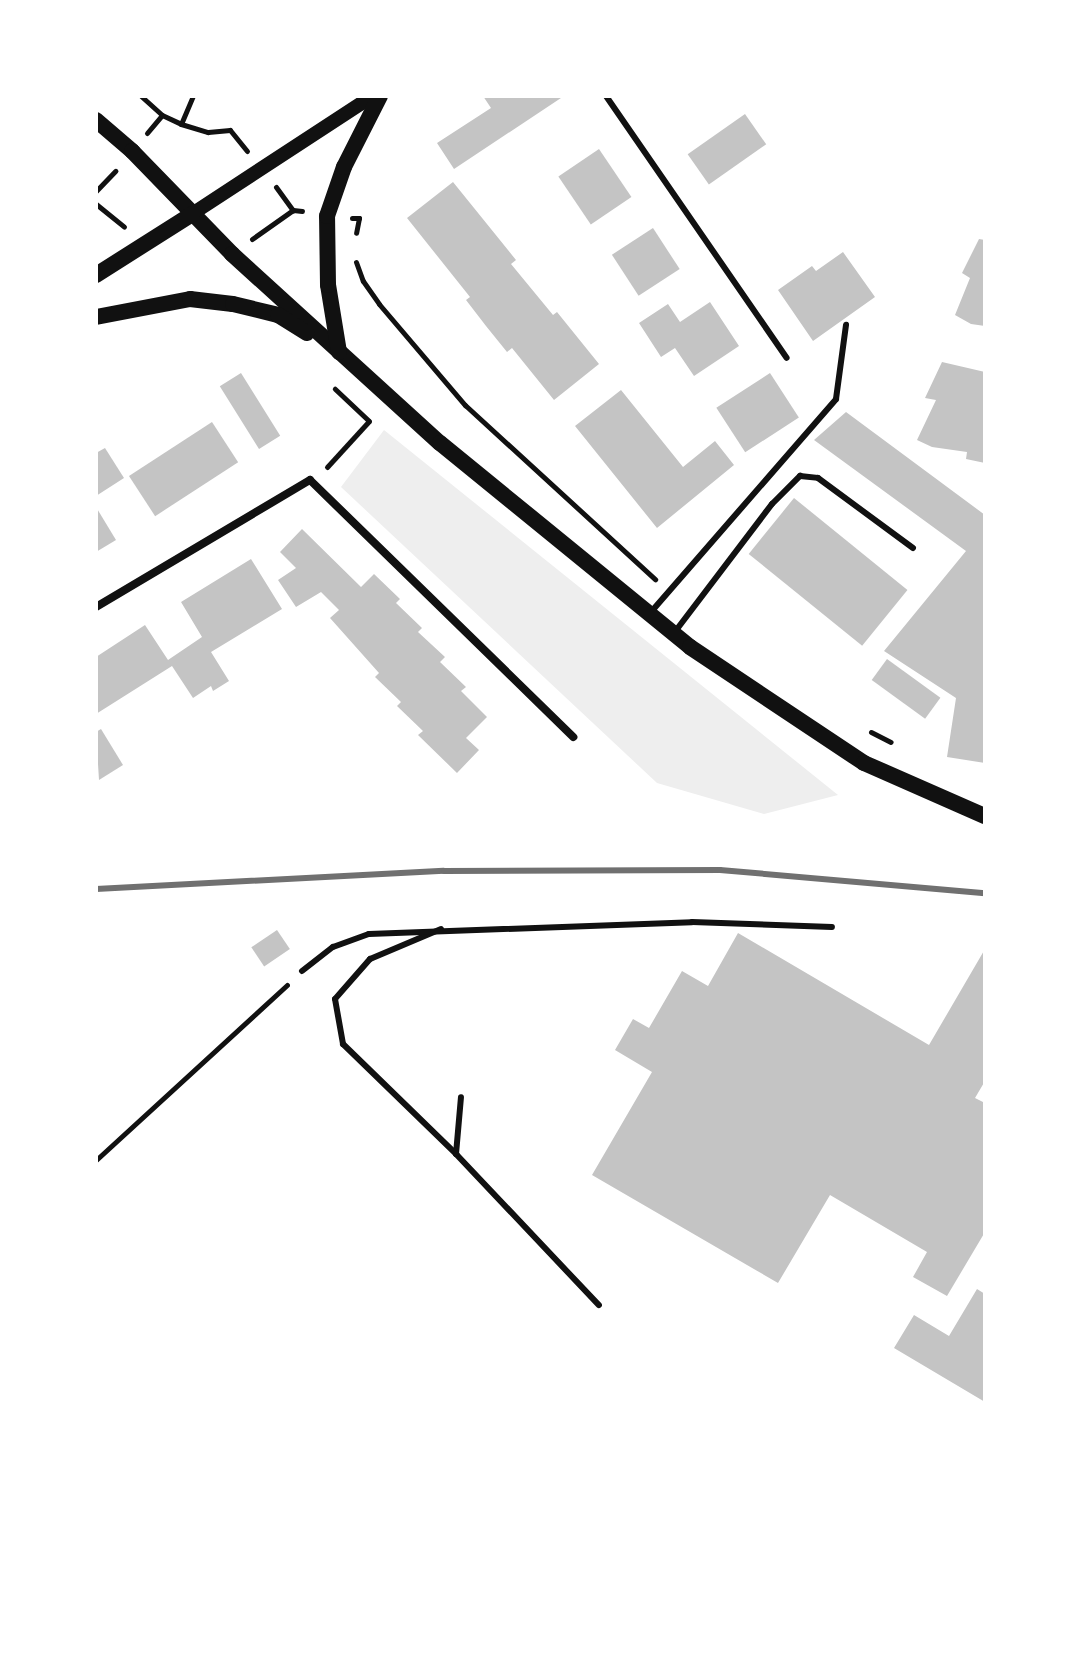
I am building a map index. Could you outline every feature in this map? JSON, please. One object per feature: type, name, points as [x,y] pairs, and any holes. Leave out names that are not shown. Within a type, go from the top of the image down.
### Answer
[{"type":"main road","points":[[339,352],[328,285],[327,216],[344,167],[380,96]]},
{"type":"main road","points":[[96,120],[132,151],[192,214],[440,443],[716,666],[864,763],[985,816]]},
{"type":"main road","points":[[96,275],[192,214]]},
{"type":"main road","points":[[96,317],[190,299],[233,304],[278,315],[339,352]]},
{"type":"street","points":[[192,214],[372,96]]},
{"type":"street","points":[[96,607],[310,480],[573,737]]},
{"type":"lane","points":[[606,96],[787,358]]},
{"type":"lane","points":[[650,614],[836,399],[846,325]]},
{"type":"lane","points":[[674,633],[772,504],[800,476],[818,478],[913,548]]},
{"type":"lane","points":[[302,971],[333,947],[369,934],[692,922],[832,927]]},
{"type":"lane","points":[[441,929],[370,959],[335,999],[343,1044],[456,1154],[599,1305]]},
{"type":"lane","points":[[456,1154],[461,1097]]},
{"type":"path","points":[[141,96],[162,115],[181,124],[208,132],[230,130]]},
{"type":"path","points":[[181,124],[193,96]]},
{"type":"path","points":[[327,216],[359,218],[354,240]]},
{"type":"path","points":[[355,251],[363,281],[465,405],[669,591]]},
{"type":"path","points":[[310,480],[335,460],[369,421],[327,380]]},
{"type":"path","points":[[857,724],[897,745]]},
{"type":"path","points":[[96,1160],[302,971]]},
{"type":"shaded area","points":[[384,430],[838,795],[764,814],[657,783],[341,487]]},
{"type":"building","points":[[483,96],[564,96],[454,169],[437,143],[491,108]]},
{"type":"building","points":[[745,114],[766,144],[709,184],[688,154]]},
{"type":"building","points":[[599,149],[631,197],[591,224],[558,176]]},
{"type":"building","points":[[453,182],[516,260],[511,264],[553,315],[557,312],[599,364],[554,400],[512,348],[507,352],[486,326],[466,300],[470,297],[407,218]]},
{"type":"building","points":[[653,228],[680,269],[639,296],[612,255]]},
{"type":"building","points":[[979,239],[985,240],[985,326],[971,324],[955,315],[970,278],[962,273]]},
{"type":"building","points":[[843,252],[875,297],[813,341],[778,290],[812,266],[816,271]]},
{"type":"building","points":[[710,302],[739,346],[694,376],[675,348],[661,357],[639,323],[668,304],[680,322]]},
{"type":"building","points":[[942,362],[985,372],[985,463],[966,459],[967,452],[932,447],[917,440],[936,400],[925,398]]},
{"type":"building","points":[[241,373],[280,436],[259,449],[220,386]]},
{"type":"building","points":[[770,373],[799,417],[745,452],[716,408]]},
{"type":"building","points":[[621,390],[683,467],[715,441],[734,465],[657,528],[575,426]]},
{"type":"building","points":[[846,412],[985,515],[985,763],[947,757],[956,698],[884,651],[966,551],[814,440]]},
{"type":"building","points":[[212,422],[238,462],[155,516],[129,476]]},
{"type":"building","points":[[105,448],[124,478],[96,496],[96,453]]},
{"type":"building","points":[[794,498],[907,590],[862,646],[749,554]]},
{"type":"building","points":[[96,507],[116,540],[96,552]]},
{"type":"building","points":[[302,529],[361,587],[374,574],[400,599],[396,603],[422,628],[418,632],[445,657],[440,662],[466,687],[461,691],[487,717],[466,738],[479,750],[457,773],[418,735],[423,731],[397,706],[401,702],[375,677],[379,673],[330,618],[339,610],[321,592],[296,607],[278,580],[296,568],[280,552]]},
{"type":"building","points":[[251,559],[282,609],[211,652],[229,681],[213,691],[211,686],[193,698],[172,666],[96,714],[96,657],[145,625],[168,660],[202,637],[181,602]]},
{"type":"building","points":[[887,659],[940,698],[925,719],[872,680]]},
{"type":"building","points":[[101,729],[123,765],[99,780],[96,732]]},
{"type":"building","points":[[277,930],[290,949],[264,966],[251,947]]},
{"type":"building","points":[[738,933],[929,1045],[985,949],[985,1081],[975,1098],[985,1103],[985,1232],[947,1296],[913,1277],[927,1252],[830,1195],[778,1283],[592,1175],[652,1072],[615,1050],[633,1019],[649,1028],[682,971],[708,986]]},
{"type":"building","points":[[977,1289],[985,1294],[985,1402],[894,1348],[914,1315],[949,1336]]},
{"type":"railway","points":[[96,889],[444,871],[720,870],[985,893]]}]
